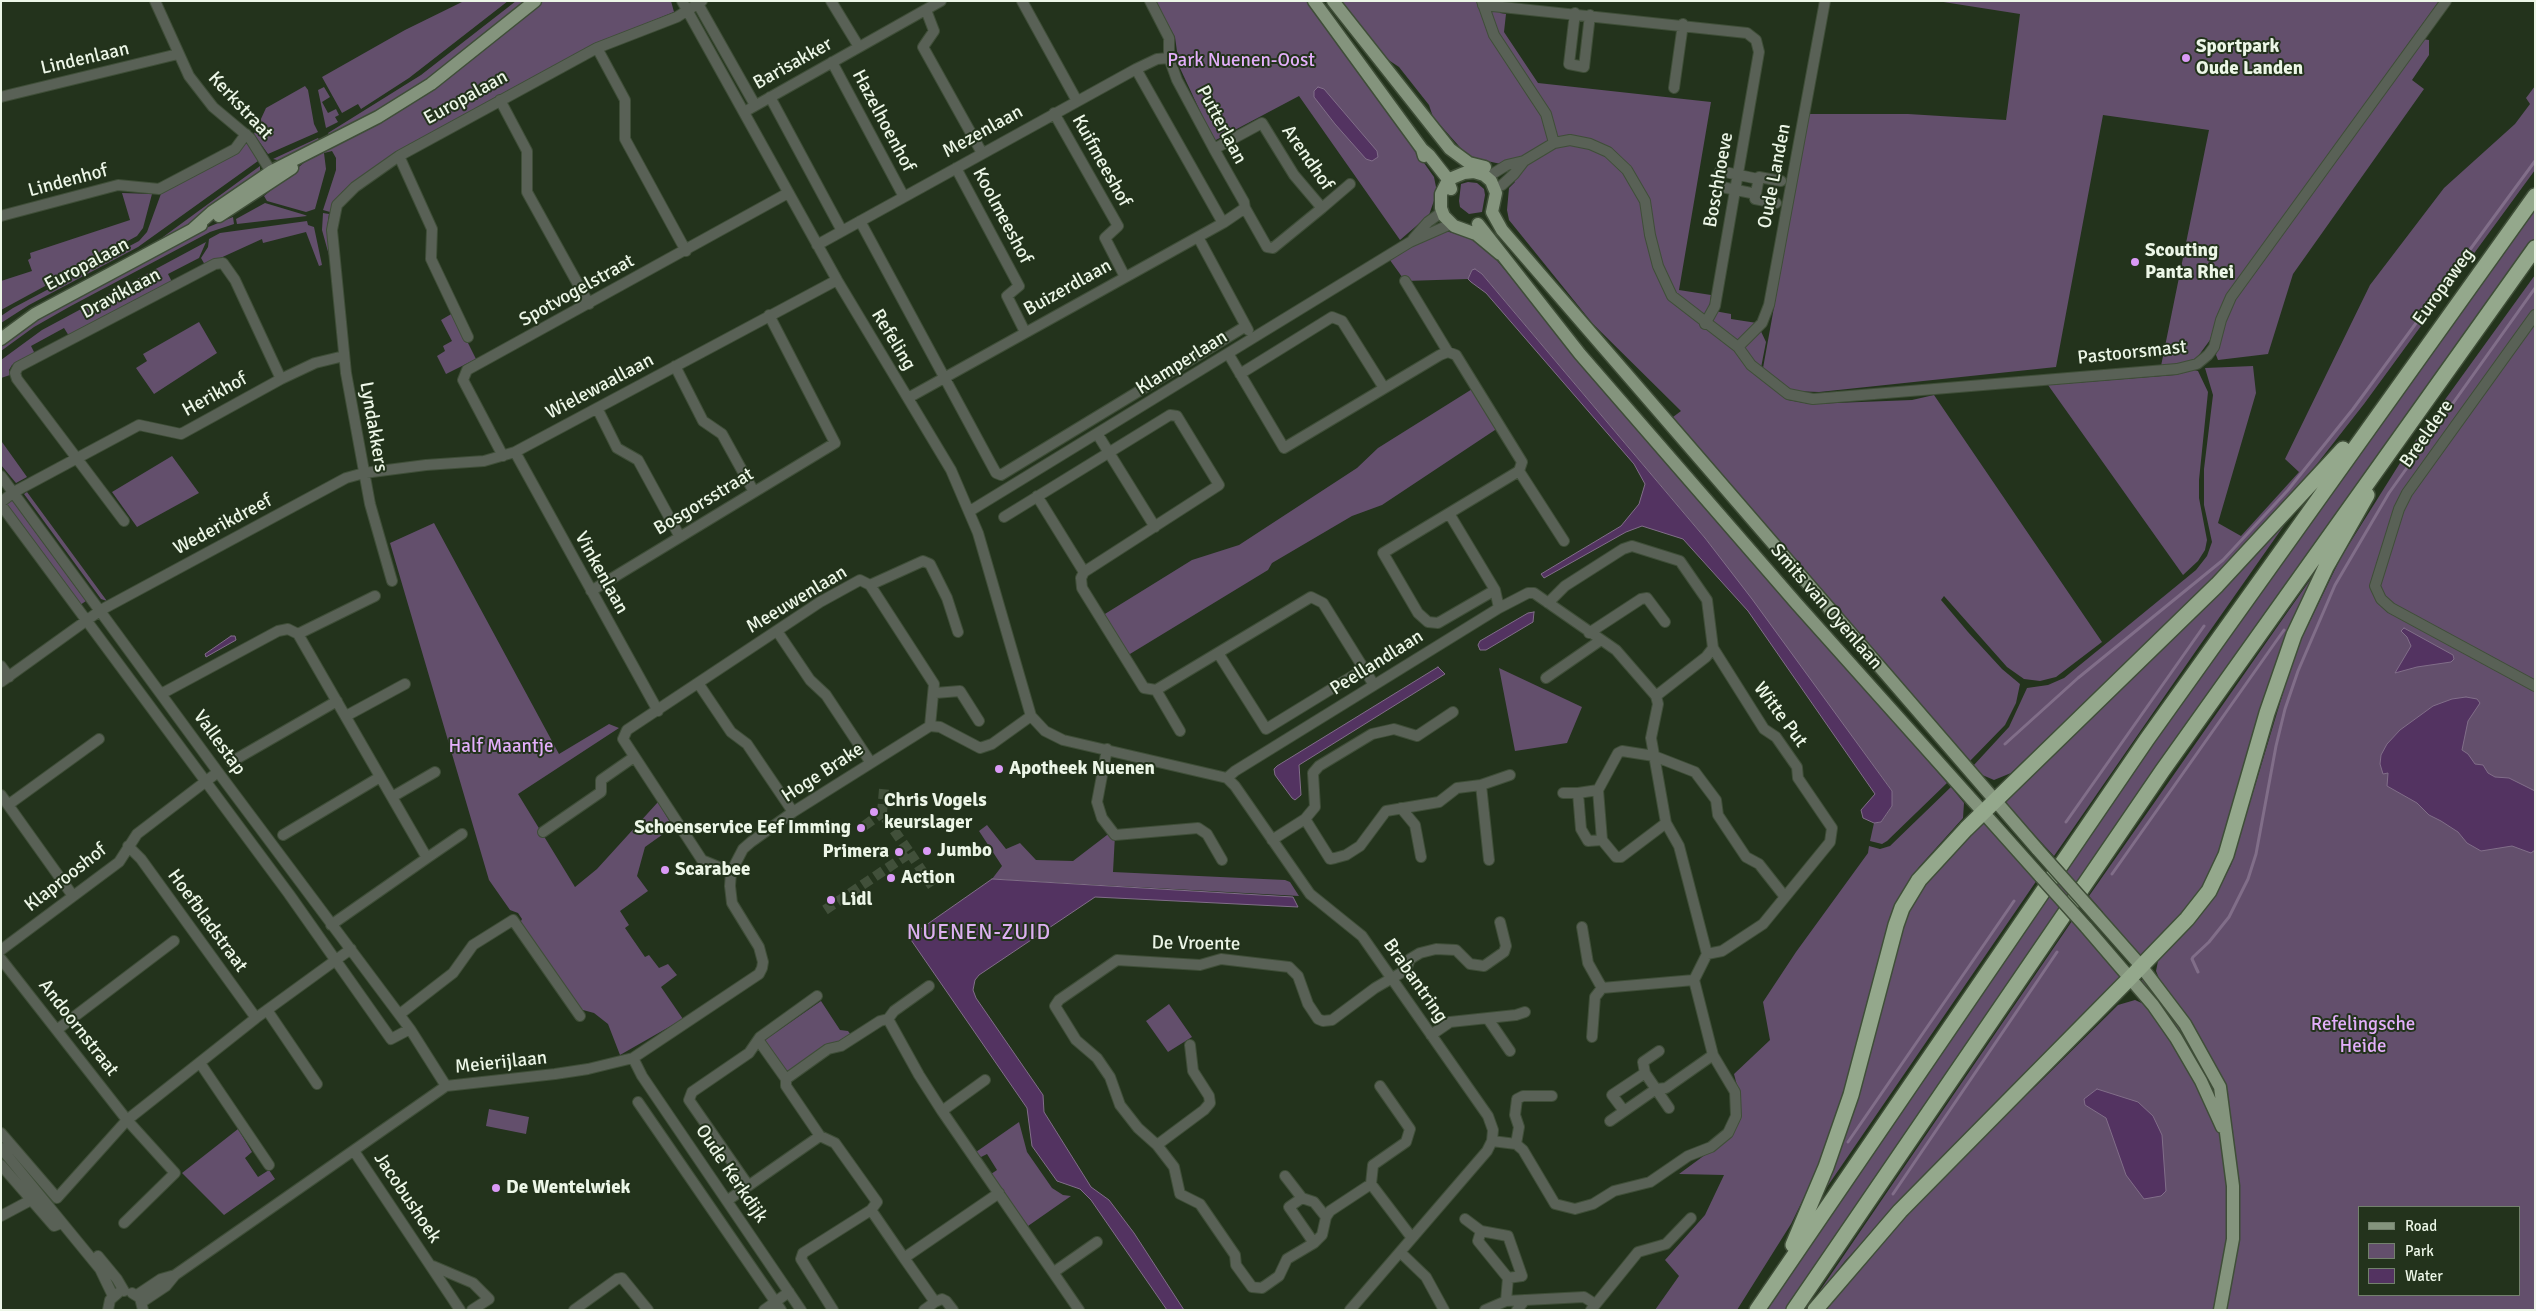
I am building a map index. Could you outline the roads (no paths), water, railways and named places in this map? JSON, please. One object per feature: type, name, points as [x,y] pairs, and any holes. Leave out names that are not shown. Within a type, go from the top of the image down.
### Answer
[{"type":"highway","name":"Europaweg","points":[[2386,402],[2535,196]]},
{"type":"highway","points":[[1794,1310],[2065,912],[2399,437],[2535,248]]},
{"type":"highway","points":[[1781,1274],[1840,1128],[1859,1067],[1891,942],[1902,908],[1919,880],[1932,864],[1984,811],[2217,585],[2386,402]]},
{"type":"highway","points":[[1757,1310],[2147,739],[2386,402]]},
{"type":"highway","points":[[1815,1310],[1900,1211],[2199,905],[2226,855],[2272,698],[2294,635],[2326,567],[2399,437]]},
{"type":"main road","name":"Europalaan","points":[[1,339],[35,314],[193,228],[214,219],[307,154],[378,117],[431,84],[535,1]]},
{"type":"main road","points":[[1314,1],[1422,149],[1430,155],[1446,183],[1451,186],[1449,208],[1454,221]]},
{"type":"main road","points":[[1333,1],[1450,149],[1468,168]]},
{"type":"main road","points":[[1490,175],[1502,186],[1503,200],[1496,214],[1477,229],[1454,221],[1442,212],[1440,199],[1446,183],[1468,168],[1486,168],[1496,193],[1496,214]]},
{"type":"main road","name":"Smits van Oyenlaan","points":[[1496,214],[1511,240],[1518,245],[1594,337],[2095,914],[2135,972]]},
{"type":"main road","name":"Smits van Oyenlaan","points":[[1477,229],[1497,245],[1500,254],[1580,354],[1810,618],[2086,927],[2135,972]]},
{"type":"main road","points":[[2135,972],[2153,1005],[2189,1058],[2228,1138],[2233,1186],[2233,1238],[2220,1310]]},
{"type":"street","name":"Kerkstraat","points":[[155,1],[189,76],[207,100],[246,134],[274,176]]},
{"type":"street","name":"Refeling","points":[[682,1],[836,280],[951,470],[970,511],[1031,716]]},
{"type":"street","name":"Barisakker","points":[[831,1],[859,47]]},
{"type":"street","name":"Barisakker","points":[[744,112],[941,1]]},
{"type":"street","points":[[1022,1],[1077,100]]},
{"type":"street","name":"Putterlaan","points":[[1150,1],[1169,38],[1169,58],[1177,80],[1245,208]]},
{"type":"street","name":"Oude Landen","points":[[1738,347],[1762,322],[1769,305],[1825,1]]},
{"type":"street","name":"Pastoorsmast","points":[[1554,143],[1570,140],[1590,144],[1608,152],[1627,170],[1645,201],[1650,235],[1658,266],[1672,296],[1705,324],[1738,347],[1751,365],[1788,394],[1813,399],[2177,369],[2197,364],[2214,347],[2231,297],[2446,1]]},
{"type":"street","points":[[687,11],[700,3],[756,105]]},
{"type":"street","points":[[1490,175],[1507,165],[1524,161],[1554,143],[1546,114],[1494,35],[1482,3],[1683,24],[1674,88]]},
{"type":"street","points":[[926,10],[934,31],[923,47],[982,153]]},
{"type":"street","name":"Europalaan","points":[[335,275],[332,230],[337,205],[350,191],[399,156],[597,48],[687,11]]},
{"type":"street","points":[[1575,13],[1569,64],[1584,66],[1590,15]]},
{"type":"street","name":"Boschhoeve","points":[[1683,24],[1747,33],[1756,40],[1759,52],[1715,306],[1705,324]]},
{"type":"street","points":[[597,48],[625,100],[625,139],[686,251]]},
{"type":"street","name":"Lindenlaan","points":[[1,97],[178,54]]},
{"type":"street","name":"Mezenlaan","points":[[817,245],[1077,100],[1157,59],[1169,58]]},
{"type":"street","name":"Hazelhoenhof","points":[[832,62],[904,197]]},
{"type":"street","points":[[1136,69],[1223,223]]},
{"type":"street","points":[[770,97],[842,231]]},
{"type":"street","points":[[500,100],[527,151],[526,192],[589,304]]},
{"type":"street","name":"Kuifmeeshof","points":[[1054,113],[1118,226],[1105,238],[1125,277]]},
{"type":"street","name":"Arendhof","points":[[1214,149],[1262,123],[1294,175],[1322,208]]},
{"type":"street","name":"Lindenhof","points":[[1,216],[118,185],[159,189],[235,149],[246,134]]},
{"type":"street","points":[[399,156],[432,229],[431,259],[468,337]]},
{"type":"street","points":[[1502,186],[1524,161]]},
{"type":"street","name":"Koolmeeshof","points":[[956,168],[1019,286],[1007,296],[1025,332]]},
{"type":"street","points":[[1756,194],[1717,186],[1720,171],[1758,179],[1781,180]]},
{"type":"street","points":[[1758,179],[1755,198],[1776,203]]},
{"type":"street","name":"Arendhof","points":[[1245,208],[1267,247],[1274,248],[1350,184]]},
{"type":"street","name":"Spotvogelstraat","points":[[503,456],[464,380],[467,370],[788,194]]},
{"type":"street","name":"Buizerdlaan","points":[[908,398],[1223,223],[1245,208]]},
{"type":"street","name":"Klamperlaan","points":[[1410,242],[1428,222],[1442,212]]},
{"type":"street","name":"Refeling","points":[[860,221],[943,378],[996,473]]},
{"type":"street","name":"Klamperlaan","points":[[970,511],[1229,355],[1410,242],[1454,221]]},
{"type":"street","points":[[1198,237],[1254,339]]},
{"type":"street","name":"Draviklaan","points":[[75,459],[17,379],[15,374],[18,367],[215,264],[222,262],[235,280],[281,379]]},
{"type":"street","name":"Lyndakkers","points":[[335,275],[344,356],[364,473],[392,581]]},
{"type":"street","name":"Wielewaallaan","points":[[364,473],[484,461],[515,452],[836,280]]},
{"type":"street","points":[[1405,281],[1448,352],[1456,355],[1513,444],[1522,462],[1519,471],[1383,553],[1418,613],[1428,622],[1438,623],[1495,590]]},
{"type":"street","name":"Bosgorsstraat","points":[[591,591],[835,443],[769,315]]},
{"type":"street","name":"Breeldere","points":[[2535,315],[2407,493],[2399,509],[2375,586],[2381,599],[2392,608],[2535,686]]},
{"type":"street","points":[[1240,374],[1332,317],[1342,321],[1384,388]]},
{"type":"street","name":"Klamperlaan","points":[[996,473],[1001,475],[1246,326]]},
{"type":"street","points":[[1229,355],[1284,448],[1448,352]]},
{"type":"street","name":"Herikhof","points":[[1,503],[14,492],[139,425],[181,434],[281,379],[315,363],[344,356]]},
{"type":"street","points":[[675,366],[703,421],[722,434],[754,492]]},
{"type":"street","points":[[596,408],[617,448],[638,460],[680,537]]},
{"type":"street","points":[[1004,517],[1170,415],[1178,416],[1219,485],[1084,572],[1082,578],[1082,588],[1144,688],[1156,690],[1311,597],[1323,603],[1374,686]]},
{"type":"street","points":[[1098,435],[1155,527]]},
{"type":"street","name":"Vinkenlaan","points":[[515,452],[658,711]]},
{"type":"street","points":[[75,459],[124,521]]},
{"type":"street","points":[[1519,471],[1564,541]]},
{"type":"street","name":"Wederikdreef","points":[[5,679],[101,610],[346,478],[364,473]]},
{"type":"street","name":"Vallestap","points":[[1,476],[331,925],[400,1014],[446,1086]]},
{"type":"street","points":[[1037,496],[1084,572]]},
{"type":"street","name":"Vallestap","points":[[1,503],[289,894],[390,1038],[410,1028]]},
{"type":"street","points":[[1450,514],[1495,590],[1499,608]]},
{"type":"street","name":"Witte Put","points":[[1548,603],[1566,586],[1624,549],[1632,546],[1680,561],[1707,600],[1713,648],[1764,729],[1776,737],[1797,767],[1798,778],[1832,828],[1830,842],[1785,897]]},
{"type":"street","name":"Meeuwenlaan","points":[[634,757],[623,739],[627,730],[820,602],[860,580],[870,585],[923,561],[930,564],[947,598],[958,632]]},
{"type":"street","points":[[870,585],[934,684],[935,693],[930,726],[940,727],[980,748],[992,744],[1031,716],[1045,731],[1063,740],[1227,778]]},
{"type":"street","name":"Peellandlaan","points":[[1227,778],[1499,608],[1528,593],[1534,593],[1548,603]]},
{"type":"street","points":[[298,634],[375,596]]},
{"type":"street","points":[[1589,633],[1641,599],[1647,598],[1665,622]]},
{"type":"street","points":[[1350,1310],[1487,1151],[1492,1141],[1516,1144],[1523,1150],[1555,1204],[1575,1209],[1593,1204],[1614,1191],[1650,1182],[1688,1156],[1711,1147],[1728,1133],[1736,1116],[1735,1092],[1713,1055],[1694,980],[1707,954],[1679,846],[1666,823],[1651,738],[1658,704],[1656,696],[1616,650],[1548,603]]},
{"type":"street","points":[[161,694],[278,631],[288,629],[298,634],[427,858]]},
{"type":"street","points":[[777,631],[810,680],[826,694],[871,763]]},
{"type":"street","points":[[1546,678],[1601,640]]},
{"type":"street","points":[[1656,696],[1706,657],[1713,648]]},
{"type":"street","points":[[1218,653],[1266,729],[1364,669]]},
{"type":"street","points":[[1,666],[5,679]]},
{"type":"street","points":[[698,683],[731,732],[747,744],[793,812]]},
{"type":"street","points":[[346,716],[405,684]]},
{"type":"street","points":[[1156,690],[1180,732]]},
{"type":"street","points":[[935,693],[960,691],[979,721]]},
{"type":"street","points":[[231,762],[337,701]]},
{"type":"street","points":[[1272,840],[1305,819],[1315,807],[1313,773],[1319,766],[1372,734],[1394,729],[1417,736],[1453,712]]},
{"type":"street","name":"Hoge Brake","points":[[763,962],[758,947],[732,904],[731,872],[743,849],[793,812],[930,726]]},
{"type":"street","points":[[8,805],[99,739]]},
{"type":"street","points":[[1107,749],[1097,802],[1102,818],[1115,835],[1198,828],[1207,834],[1222,860]]},
{"type":"street","points":[[1666,823],[1621,857],[1616,857],[1602,840],[1598,790],[1618,753],[1622,751],[1654,756],[1695,772],[1716,800],[1718,815],[1746,857],[1759,864],[1785,897],[1762,924],[1722,951],[1707,954]]},
{"type":"street","points":[[543,832],[601,792],[601,780],[634,757],[702,860],[731,872]]},
{"type":"street","name":"Klaprooshof","points":[[1,950],[119,862],[137,834],[218,772]]},
{"type":"street","points":[[392,797],[435,772]]},
{"type":"street","points":[[1305,819],[1330,858],[1346,856],[1360,846],[1386,811],[1439,802],[1457,788],[1481,785],[1510,775]]},
{"type":"street","points":[[283,835],[380,777]]},
{"type":"street","name":"Brabantring","points":[[1227,778],[1235,786],[1310,894],[1362,936],[1488,1116],[1493,1130],[1492,1141]]},
{"type":"street","points":[[1481,785],[1489,860]]},
{"type":"street","points":[[1563,793],[1598,790]]},
{"type":"street","points":[[1578,793],[1581,829],[1588,841],[1602,840]]},
{"type":"street","points":[[1,796],[73,896]]},
{"type":"street","points":[[1401,808],[1415,825],[1421,857]]},
{"type":"street","points":[[331,925],[462,834]]},
{"type":"street","name":"Hoefbladstraat","points":[[128,846],[141,859],[256,1018]]},
{"type":"street","points":[[400,1014],[453,973],[472,945],[513,920],[580,1016]]},
{"type":"street","points":[[1391,977],[1406,970],[1410,959],[1420,953],[1436,949],[1456,950],[1470,964],[1484,966],[1504,952],[1506,946],[1500,922]]},
{"type":"street","points":[[1582,927],[1588,963],[1602,988]]},
{"type":"street","points":[[58,1029],[174,941]]},
{"type":"street","points":[[53,1202],[127,1120],[256,1018],[351,949]]},
{"type":"street","name":"Andoornstraat","points":[[1,959],[58,1029],[127,1120],[175,1173],[124,1224]]},
{"type":"street","name":"De Vroente","points":[[1314,1243],[1287,1259],[1280,1276],[1262,1288],[1252,1287],[1236,1265],[1235,1255],[1200,1204],[1180,1194],[1174,1167],[1157,1145],[1138,1128],[1120,1104],[1106,1071],[1097,1058],[1076,1040],[1058,1014],[1055,1006],[1058,1000],[1117,960],[1200,965],[1221,959],[1289,967],[1298,976],[1308,1004],[1318,1019],[1323,1021],[1332,1020],[1391,977]]},
{"type":"street","name":"Meierijlaan","points":[[141,1302],[161,1279],[175,1274],[354,1152],[446,1086],[588,1069],[633,1058],[759,974],[763,962]]},
{"type":"street","points":[[1406,970],[1418,986]]},
{"type":"street","points":[[1592,1037],[1595,997],[1602,988],[1694,980]]},
{"type":"street","points":[[786,1079],[828,1049],[841,1046],[880,1021],[888,1019],[894,1011],[929,986]]},
{"type":"street","points":[[748,1185],[689,1100],[692,1092],[749,1053],[760,1037],[816,996]]},
{"type":"street","points":[[267,1010],[317,1084]]},
{"type":"street","points":[[1431,1035],[1450,1022],[1488,1019],[1525,1012]]},
{"type":"street","points":[[888,1019],[919,1075],[1079,1310]]},
{"type":"street","points":[[1488,1019],[1510,1051]]},
{"type":"street","points":[[759,1041],[786,1079],[786,1086],[820,1136],[835,1143],[877,1202],[871,1210],[804,1253],[801,1259],[833,1310]]},
{"type":"street","points":[[1157,1145],[1204,1110],[1210,1103],[1209,1096],[1193,1071],[1190,1045]]},
{"type":"street","points":[[1659,1051],[1643,1062],[1645,1073],[1669,1108]]},
{"type":"street","points":[[1610,1121],[1656,1089],[1666,1088],[1713,1055]]},
{"type":"street","name":"Oude Kerkdijk","points":[[633,1058],[642,1076],[801,1310]]},
{"type":"street","points":[[200,1063],[269,1165]]},
{"type":"street","points":[[1624,1111],[1612,1095],[1645,1073]]},
{"type":"street","points":[[942,1110],[985,1080]]},
{"type":"street","points":[[1380,1086],[1410,1129],[1406,1142],[1373,1165],[1371,1184],[1412,1238]]},
{"type":"street","points":[[1516,1144],[1519,1127],[1515,1115],[1516,1099],[1523,1096],[1552,1096]]},
{"type":"street","name":"Oude Kerkdijk","points":[[638,1102],[684,1166],[778,1306]]},
{"type":"street","points":[[1,1132],[53,1202],[62,1223],[100,1269],[113,1296],[108,1310]]},
{"type":"street","points":[[728,1200],[820,1136]]},
{"type":"street","points":[[1,1148],[53,1202],[118,1279],[124,1291],[141,1302]]},
{"type":"street","name":"Jacobushoek","points":[[354,1152],[460,1310]]},
{"type":"street","points":[[684,1166],[697,1155]]},
{"type":"street","points":[[1,1165],[54,1226],[62,1223]]},
{"type":"street","points":[[1286,1176],[1302,1198],[1314,1202],[1326,1217]]},
{"type":"street","points":[[1302,1198],[1289,1207],[1314,1243],[1322,1235],[1326,1217],[1330,1211],[1371,1184]]},
{"type":"street","points":[[904,1258],[999,1193]]},
{"type":"street","points":[[1,1216],[31,1200]]},
{"type":"street","points":[[871,1210],[935,1302]]},
{"type":"street","points":[[1485,1310],[1506,1301],[1584,1298],[1593,1307],[1638,1252],[1666,1244],[1691,1218]]},
{"type":"street","points":[[1465,1219],[1481,1231],[1508,1236],[1522,1276],[1508,1278]]},
{"type":"street","points":[[1481,1231],[1478,1241],[1508,1278],[1506,1301]]},
{"type":"street","points":[[1054,1272],[1097,1242]]},
{"type":"street","points":[[1400,1252],[1426,1277],[1444,1310]]},
{"type":"street","name":"Jacobushoek","points":[[431,1265],[473,1283],[489,1299],[472,1310]]},
{"type":"street","points":[[574,1310],[617,1279],[622,1278],[648,1310]]},
{"type":"street","points":[[113,1296],[124,1291]]},
{"type":"street","points":[[764,1310],[778,1306],[789,1292]]},
{"type":"street","points":[[924,1310],[942,1299],[953,1310]]},
{"type":"street","points":[[1517,1310],[1525,1300]]},
{"type":"water","points":[[1318,87],[1324,89],[1377,151],[1378,157],[1372,161],[1366,159],[1335,124],[1314,97],[1314,91]]},
{"type":"water","points":[[1475,269],[1482,274],[1705,538],[1752,599],[1892,791],[1892,806],[1881,822],[1874,823],[1863,818],[1861,810],[1875,794],[1748,611],[1683,539],[1642,526],[1626,532],[1544,578],[1541,574],[1621,526],[1639,504],[1645,484],[1634,464],[1486,293],[1468,279],[1472,270]]},
{"type":"water","points":[[1534,612],[1533,622],[1486,650],[1480,650],[1478,645],[1480,641],[1528,613]]},
{"type":"water","points":[[2404,628],[2453,655],[2454,659],[2451,662],[2417,667],[2395,673],[2411,646],[2407,637],[2401,631]]},
{"type":"water","points":[[231,636],[235,636],[236,640],[206,657],[205,654]]},
{"type":"water","points":[[1438,667],[1445,674],[1299,765],[1301,795],[1295,800],[1292,798],[1275,775],[1274,769],[1277,766]]},
{"type":"water","points":[[2466,697],[2477,699],[2480,703],[2468,721],[2462,750],[2468,754],[2475,764],[2483,765],[2488,773],[2495,777],[2509,778],[2535,791],[2535,850],[2531,853],[2512,846],[2481,851],[2467,843],[2458,832],[2429,815],[2417,803],[2387,786],[2388,773],[2383,774],[2380,764],[2381,755],[2387,744],[2400,730],[2433,706],[2452,699]]},
{"type":"water","points":[[992,879],[1293,897],[1298,907],[1095,897],[979,975],[975,980],[973,990],[976,998],[1043,1095],[1044,1112],[1091,1187],[1109,1200],[1134,1233],[1184,1310],[1167,1310],[1091,1200],[1080,1189],[1057,1181],[1032,1146],[1027,1108],[909,937]]},
{"type":"water","points":[[2097,1089],[2138,1102],[2153,1116],[2162,1135],[2166,1191],[2161,1196],[2144,1199],[2126,1175],[2106,1118],[2085,1105],[2084,1099]]},
{"type":"waterway","points":[[2005,744],[2078,678],[2223,560],[2288,490],[2353,409],[2535,161]]},
{"type":"waterway","points":[[2198,972],[2192,959],[2193,957],[2209,942],[2229,917],[2248,879],[2256,854],[2276,746],[2285,709],[2298,671],[2335,585],[2389,493],[2535,288]]},
{"type":"waterway","points":[[2066,822],[2204,626]]},
{"type":"waterway","points":[[2112,874],[2284,630]]},
{"type":"waterway","points":[[1848,1142],[2014,901]]},
{"type":"waterway","points":[[1893,1194],[2057,952]]},
{"type":"tunnel","points":[[825,910],[910,853],[882,813],[884,789]]},
{"type":"tunnel","points":[[864,826],[882,813]]},
{"type":"tunnel","points":[[910,853],[934,889]]},
{"type":"place","name":"Sportpark Oude Landen","points":[[2186,58]]},
{"type":"place","name":"Scouting Panta Rhei","points":[[2135,262]]},
{"type":"place","name":"Apotheek Nuenen","points":[[999,769]]},
{"type":"place","name":"Chris Vogels keurslager","points":[[874,812]]},
{"type":"place","name":"Schoenservice Eef Imming","points":[[861,828]]},
{"type":"place","name":"Jumbo","points":[[927,851]]},
{"type":"place","name":"Primera","points":[[899,852]]},
{"type":"place","name":"Scarabee","points":[[665,870]]},
{"type":"place","name":"Action","points":[[891,878]]},
{"type":"place","name":"Lidl","points":[[831,900]]},
{"type":"place","name":"De Wentelwiek","points":[[496,1188]]},
{"type":"district","name":"NUENEN-ZUID","points":[[979,933]]},
{"type":"park label","name":"Park Nuenen-Oost","points":[[1241,61]]},
{"type":"park label","name":"Half Maantje","points":[[501,747]]},
{"type":"park label","name":"Refelingsche Heide","points":[[2363,1036]]}]
